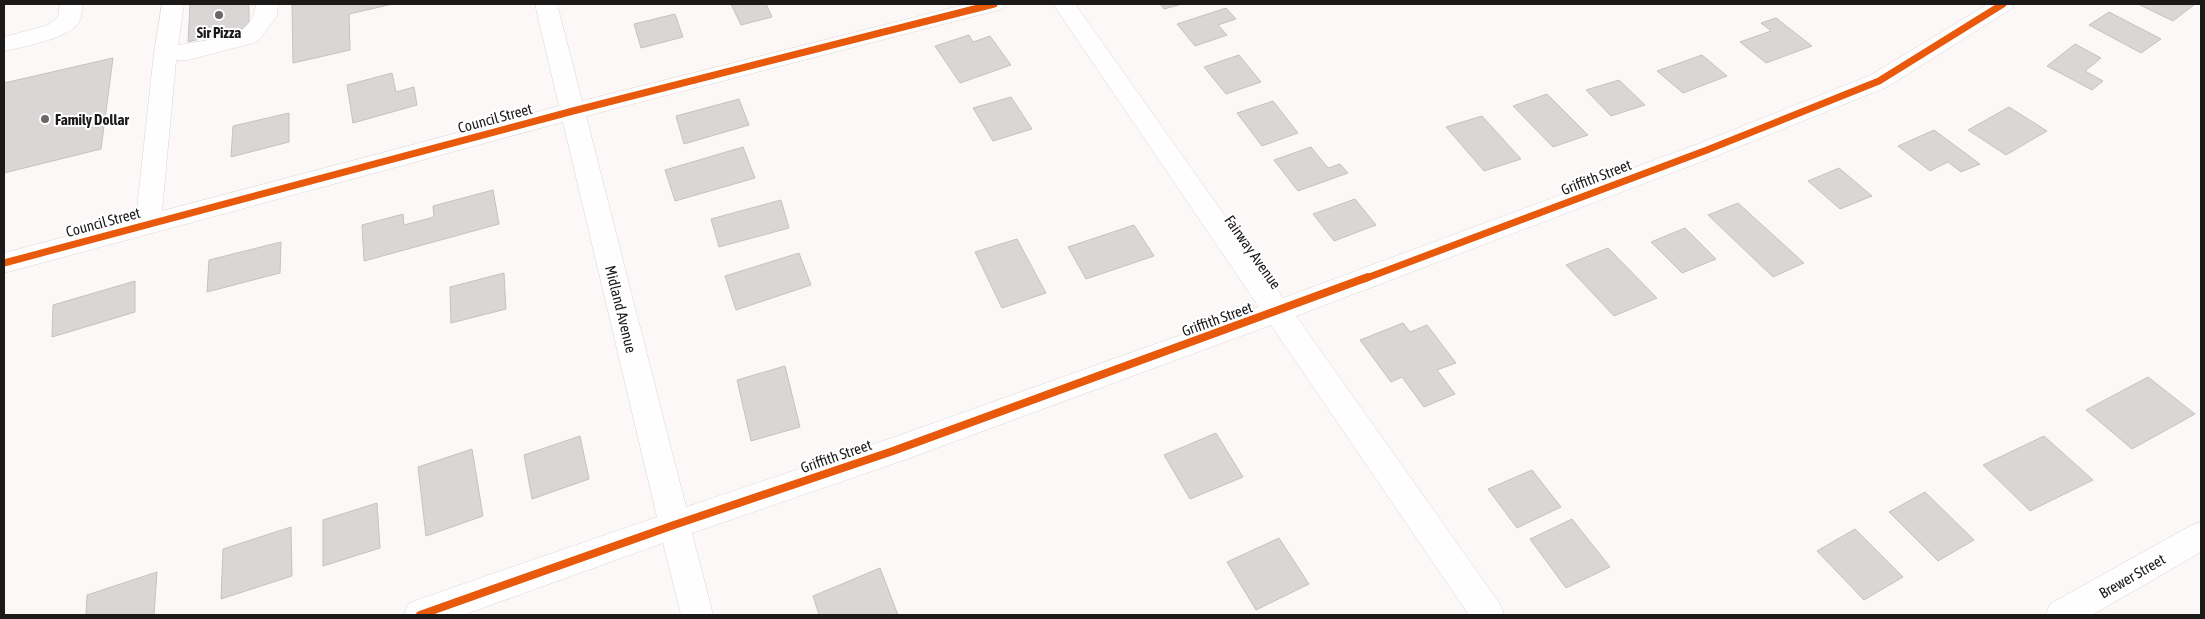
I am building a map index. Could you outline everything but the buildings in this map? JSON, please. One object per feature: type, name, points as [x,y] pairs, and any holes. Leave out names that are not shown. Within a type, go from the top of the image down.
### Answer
[{"type":"street","points":[[4,44],[56,30],[68,20],[71,4]]},
{"type":"street","points":[[148,224],[165,52],[173,4]]},
{"type":"street","points":[[165,52],[188,52],[249,37],[266,16],[267,4]]},
{"type":"street","name":"Midland Avenue","points":[[546,4],[697,615]]},
{"type":"street","name":"Council Street","points":[[4,263],[573,111],[994,4]]},
{"type":"street","name":"Fairway Avenue","points":[[1064,4],[1488,615]]},
{"type":"street","name":"Griffith Street","points":[[420,615],[674,525],[893,451],[1278,311],[1708,150],[1879,81],[2004,4]]},
{"type":"street","name":"Brewer Street","points":[[2062,615],[2201,536]]},
{"type":"cycle path","points":[[4,263],[573,111],[994,4]]},
{"type":"cycle path","points":[[420,615],[674,525],[893,451],[1278,311],[1707,150],[1879,81],[2003,4]]},
{"type":"place","name":"Sir Pizza","points":[[219,15]]},
{"type":"place","name":"Family Dollar","points":[[45,119]]}]
